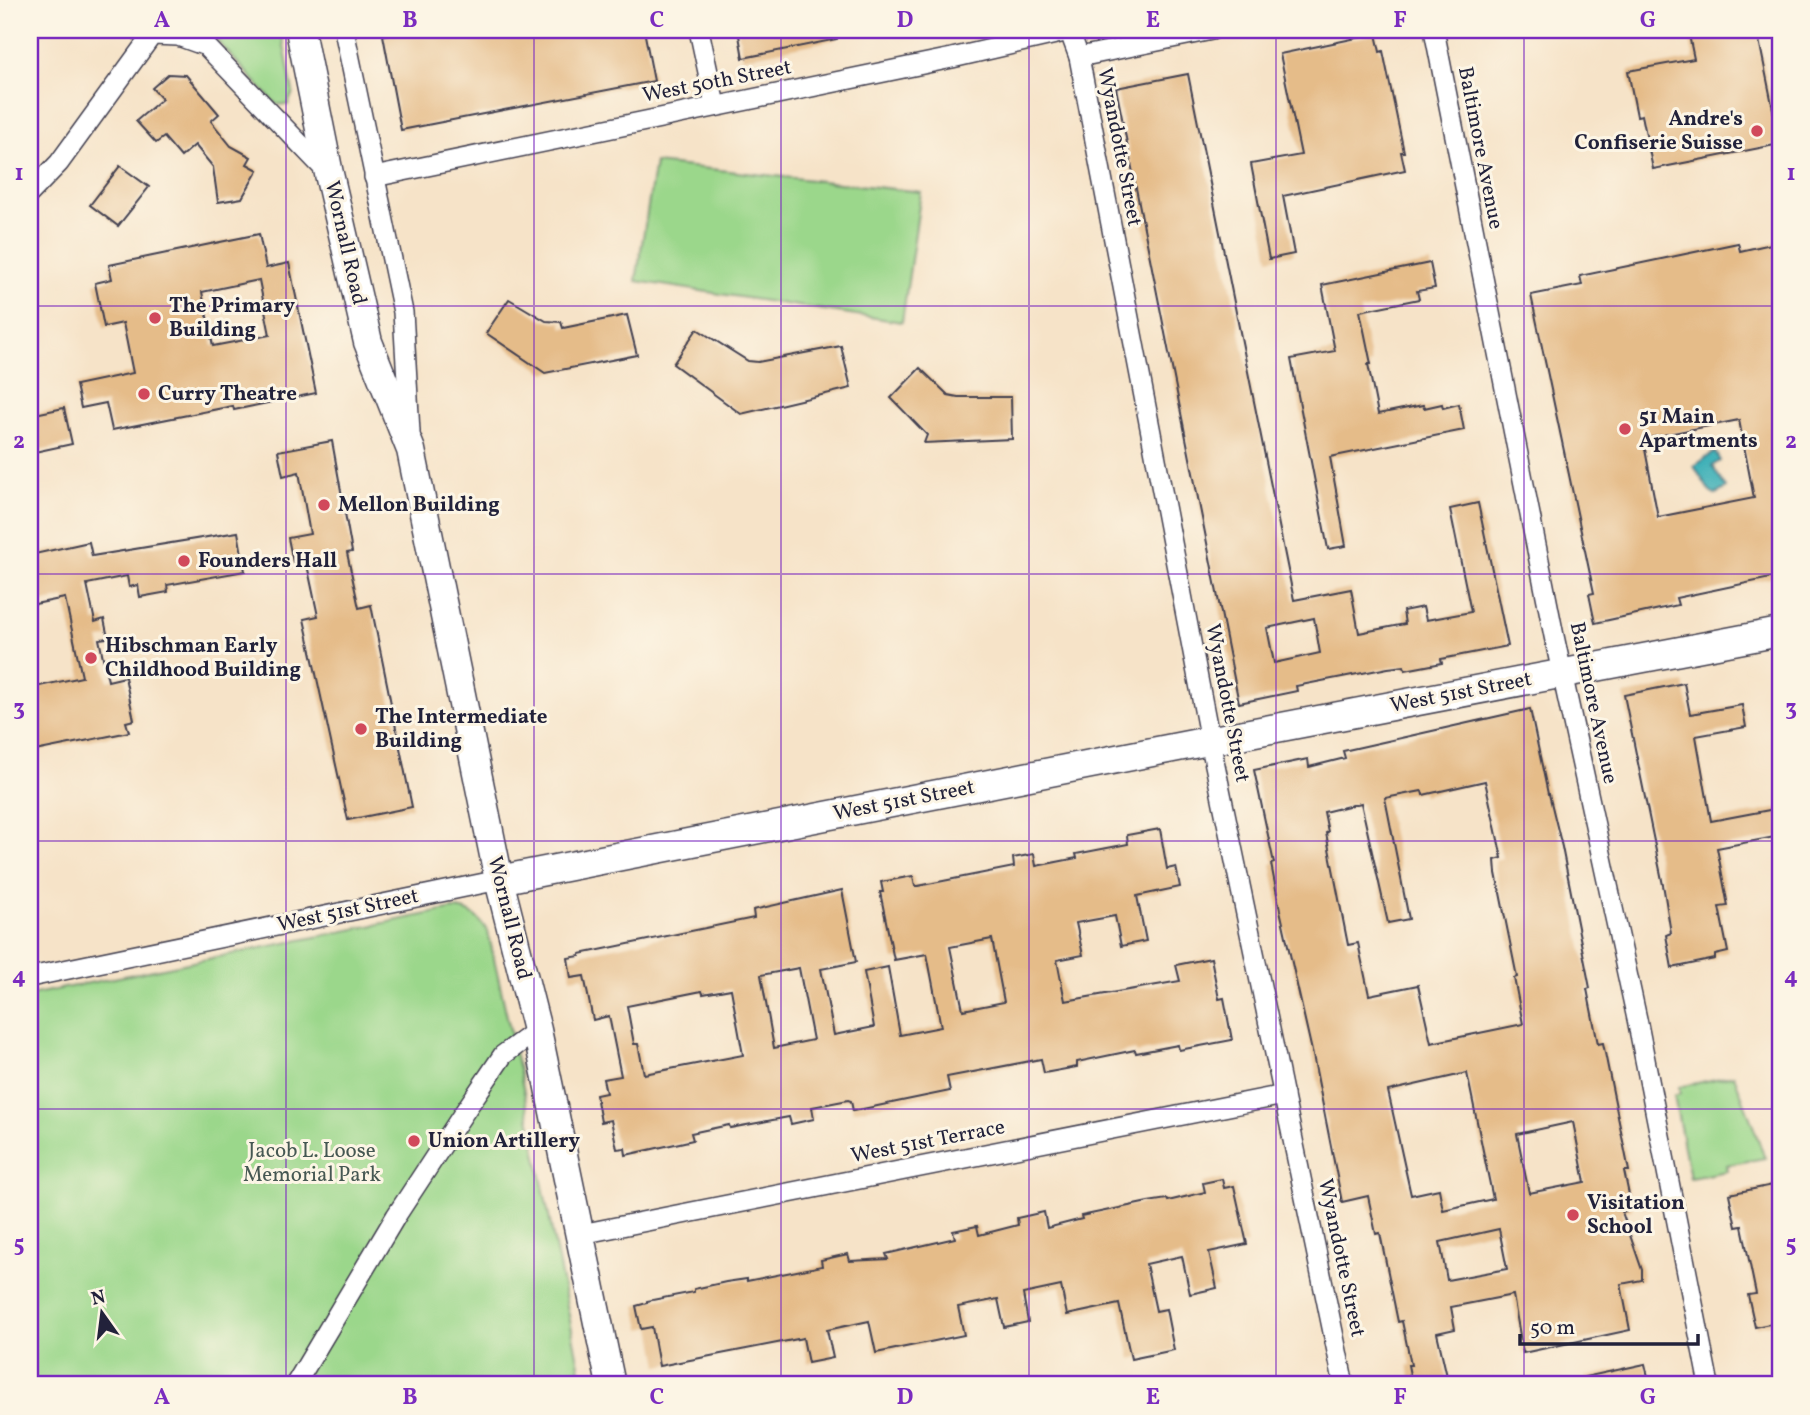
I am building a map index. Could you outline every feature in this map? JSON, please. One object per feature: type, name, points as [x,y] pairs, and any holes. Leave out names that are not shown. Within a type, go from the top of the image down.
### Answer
[{"type":"main road","name":"Wornall Road","points":[[300,30],[329,174],[368,342],[411,450],[499,880],[537,1030],[611,1385]]},
{"type":"main road","name":"West 51st Street","points":[[499,880],[1780,632]]},
{"type":"street","name":"Wornall Road","points":[[344,30],[403,312],[411,450]]},
{"type":"street","points":[[699,30],[715,106]]},
{"type":"street","name":"West 50th Street","points":[[374,177],[952,58],[1069,30]]},
{"type":"street","name":"Wyandotte Street","points":[[1069,30],[1079,57],[1210,741],[1344,1385]]},
{"type":"street","points":[[1079,57],[1212,30]]},
{"type":"street","name":"Baltimore Avenue","points":[[1434,30],[1637,1019],[1709,1385]]},
{"type":"street","points":[[30,193],[59,163],[154,32],[178,36],[206,46],[329,174]]},
{"type":"street","name":"West 51st Street","points":[[30,977],[499,880]]},
{"type":"street","points":[[295,1385],[396,1216],[476,1094],[503,1055],[537,1030]]},
{"type":"street","name":"West 51st Terrace","points":[[581,1234],[1284,1095]]},
{"type":"green space","points":[[207,30],[281,30],[293,92],[288,105],[276,104]]},
{"type":"green space","points":[[655,163],[921,192],[902,322],[636,281]]},
{"type":"green space","name":"Jacob L. Loose Memorial Park","points":[[453,909],[474,915],[488,932],[524,1092],[583,1385],[30,1385],[30,995]]},
{"type":"green space","points":[[1734,1075],[1765,1158],[1726,1165],[1727,1171],[1690,1178],[1674,1096],[1680,1094],[1679,1087]]},
{"type":"water","points":[[1715,452],[1720,461],[1712,466],[1726,488],[1715,495],[1710,492],[1694,466]]},
{"type":"building","points":[[413,30],[644,30],[654,81],[401,130],[383,35]]},
{"type":"building","points":[[738,30],[836,30],[837,39],[743,58]]},
{"type":"building","points":[[1700,30],[1757,30],[1780,144],[1653,169],[1642,115],[1637,116],[1628,71],[1694,59],[1689,35],[1701,33]]},
{"type":"building","points":[[1376,34],[1380,52],[1383,51],[1404,152],[1401,152],[1405,170],[1283,196],[1294,254],[1269,259],[1251,164],[1301,155],[1280,54]]},
{"type":"building","points":[[168,74],[186,75],[219,114],[211,121],[231,146],[251,157],[247,164],[258,170],[242,198],[218,202],[213,167],[195,145],[181,157],[164,137],[156,143],[136,121],[162,99],[152,88]]},
{"type":"building","points":[[1188,74],[1294,600],[1351,589],[1359,633],[1405,624],[1403,611],[1423,607],[1426,620],[1471,612],[1450,509],[1478,503],[1508,646],[1441,659],[1442,663],[1405,670],[1404,666],[1388,668],[1296,686],[1297,691],[1239,703],[1116,88]],"holes":[[[1314,618],[1320,653],[1274,663],[1267,628]]]},
{"type":"building","points":[[120,166],[149,187],[118,226],[90,205]]},
{"type":"building","name":"The Primary Building","points":[[259,234],[266,268],[289,263],[316,393],[112,430],[106,403],[81,408],[76,385],[133,373],[123,323],[104,327],[95,283],[112,279],[109,265]],"holes":[[[259,280],[270,335],[213,346],[202,292]]]},
{"type":"building","name":"51 Main Apartments","points":[[1780,242],[1780,576],[1676,598],[1678,605],[1595,623],[1589,594],[1594,593],[1531,295],[1582,285],[1580,276],[1738,243],[1740,251]],"holes":[[[1739,420],[1754,498],[1658,517],[1643,439]]]},
{"type":"building","points":[[1430,263],[1435,288],[1417,291],[1419,299],[1360,311],[1378,414],[1423,405],[1424,408],[1442,404],[1443,408],[1459,404],[1464,430],[1330,457],[1346,546],[1328,549],[1291,359],[1335,351],[1322,285]]},
{"type":"building","points":[[509,299],[546,321],[561,322],[563,328],[627,315],[637,355],[545,373],[486,333]]},
{"type":"building","points":[[697,329],[748,361],[758,362],[841,346],[851,388],[741,414],[673,364]]},
{"type":"building","points":[[920,368],[948,395],[1011,397],[1012,439],[924,443],[927,435],[891,398]]},
{"type":"building","points":[[64,408],[72,444],[30,453],[30,415]]},
{"type":"building","name":"The Intermediate Building","points":[[332,441],[352,552],[347,553],[359,608],[371,605],[412,807],[348,820],[304,619],[318,616],[306,560],[293,562],[288,538],[310,534],[299,472],[283,476],[278,451]]},
{"type":"building","name":"Hibschman Early Childhood Building","points":[[238,532],[245,571],[167,585],[168,592],[140,597],[138,585],[129,587],[127,576],[87,584],[95,622],[104,619],[108,638],[99,639],[108,681],[125,677],[134,720],[126,722],[129,732],[30,752],[30,688],[82,677],[65,598],[30,605],[30,555],[89,542],[92,556]]},
{"type":"building","points":[[1684,683],[1690,714],[1742,705],[1746,727],[1696,736],[1711,821],[1780,808],[1780,836],[1717,848],[1728,906],[1719,907],[1728,952],[1715,955],[1715,959],[1672,968],[1666,935],[1671,933],[1664,890],[1624,695]]},
{"type":"building","points":[[1530,709],[1562,847],[1590,988],[1587,989],[1598,1044],[1603,1043],[1629,1171],[1624,1171],[1632,1209],[1622,1212],[1642,1270],[1642,1280],[1621,1284],[1630,1330],[1523,1353],[1513,1295],[1451,1307],[1455,1329],[1437,1333],[1449,1385],[1412,1385],[1402,1321],[1398,1322],[1380,1233],[1376,1234],[1368,1196],[1342,1202],[1314,1060],[1280,910],[1271,864],[1274,863],[1254,770],[1308,759],[1309,767],[1345,758],[1343,751]],"holes":[[[1485,781],[1502,858],[1495,860],[1496,873],[1517,977],[1514,978],[1523,1024],[1431,1043],[1418,985],[1369,995],[1358,943],[1348,945],[1324,812],[1361,803],[1388,923],[1409,919],[1385,798],[1422,791],[1423,795]],[[1467,1073],[1493,1199],[1443,1210],[1439,1189],[1411,1195],[1388,1091]],[[1573,1122],[1585,1182],[1529,1193],[1517,1134]],[[1499,1229],[1507,1269],[1447,1280],[1440,1242]]]},
{"type":"building","points":[[1160,829],[1167,869],[1176,867],[1180,887],[1137,896],[1146,941],[1121,946],[1115,916],[1076,923],[1083,955],[1057,960],[1065,1001],[1180,981],[1176,965],[1211,958],[1219,999],[1224,998],[1232,1040],[1179,1050],[1178,1045],[1136,1053],[1135,1050],[1077,1062],[1077,1067],[1044,1073],[1041,1059],[947,1077],[950,1091],[853,1111],[851,1101],[848,1100],[812,1107],[814,1119],[791,1124],[789,1117],[730,1128],[729,1125],[691,1133],[693,1140],[626,1155],[625,1148],[617,1149],[611,1120],[601,1122],[596,1095],[606,1093],[603,1079],[621,1076],[609,1016],[593,1020],[584,976],[571,978],[568,958],[754,918],[753,910],[842,890],[856,962],[821,969],[834,1035],[874,1027],[864,972],[888,967],[900,1035],[941,1027],[927,954],[894,960],[880,892],[883,892],[881,882],[913,876],[915,886],[918,886],[1014,867],[1013,858],[1034,854],[1036,866],[1077,858],[1076,854],[1128,844],[1127,835]],"holes":[[[992,939],[1004,1002],[963,1010],[950,947]],[[799,968],[813,1040],[774,1048],[761,975]],[[731,989],[743,1055],[644,1074],[638,1044],[634,1044],[627,1006],[702,991],[703,994]]]},
{"type":"building","points":[[1222,1179],[1224,1188],[1234,1186],[1247,1244],[1209,1252],[1217,1288],[1190,1294],[1182,1256],[1146,1264],[1156,1311],[1166,1309],[1174,1350],[1131,1359],[1119,1304],[1067,1315],[1061,1286],[1023,1294],[1028,1322],[1004,1327],[998,1299],[958,1307],[964,1335],[876,1353],[869,1321],[827,1330],[833,1358],[808,1363],[803,1338],[659,1366],[652,1327],[641,1329],[636,1306],[647,1301],[694,1292],[694,1289],[726,1282],[747,1281],[822,1266],[821,1260],[848,1254],[850,1261],[888,1259],[886,1254],[955,1238],[953,1231],[977,1226],[979,1235],[1018,1225],[1017,1218],[1044,1212],[1047,1228],[1082,1219],[1081,1216],[1205,1192],[1203,1183]]},
{"type":"building","points":[[1778,1184],[1780,1322],[1755,1327],[1748,1295],[1756,1294],[1742,1226],[1736,1227],[1729,1194]]},
{"type":"building","points":[[1645,1364],[1650,1385],[1586,1385],[1585,1377]]},
{"type":"place","name":"Andre's Confiserie Suisse","points":[[1757,131]]},
{"type":"place","name":"The Primary Building","points":[[155,318]]},
{"type":"place","name":"Curry Theatre","points":[[144,394]]},
{"type":"place","name":"51 Main Apartments","points":[[1625,429]]},
{"type":"place","name":"Mellon Building","points":[[324,505]]},
{"type":"place","name":"Founders Hall","points":[[184,561]]},
{"type":"place","name":"Hibschman Early Childhood Building","points":[[91,658]]},
{"type":"place","name":"The Intermediate Building","points":[[361,729]]},
{"type":"place","name":"Union Artillery","points":[[414,1141]]},
{"type":"place","name":"Visitation School","points":[[1573,1215]]}]
